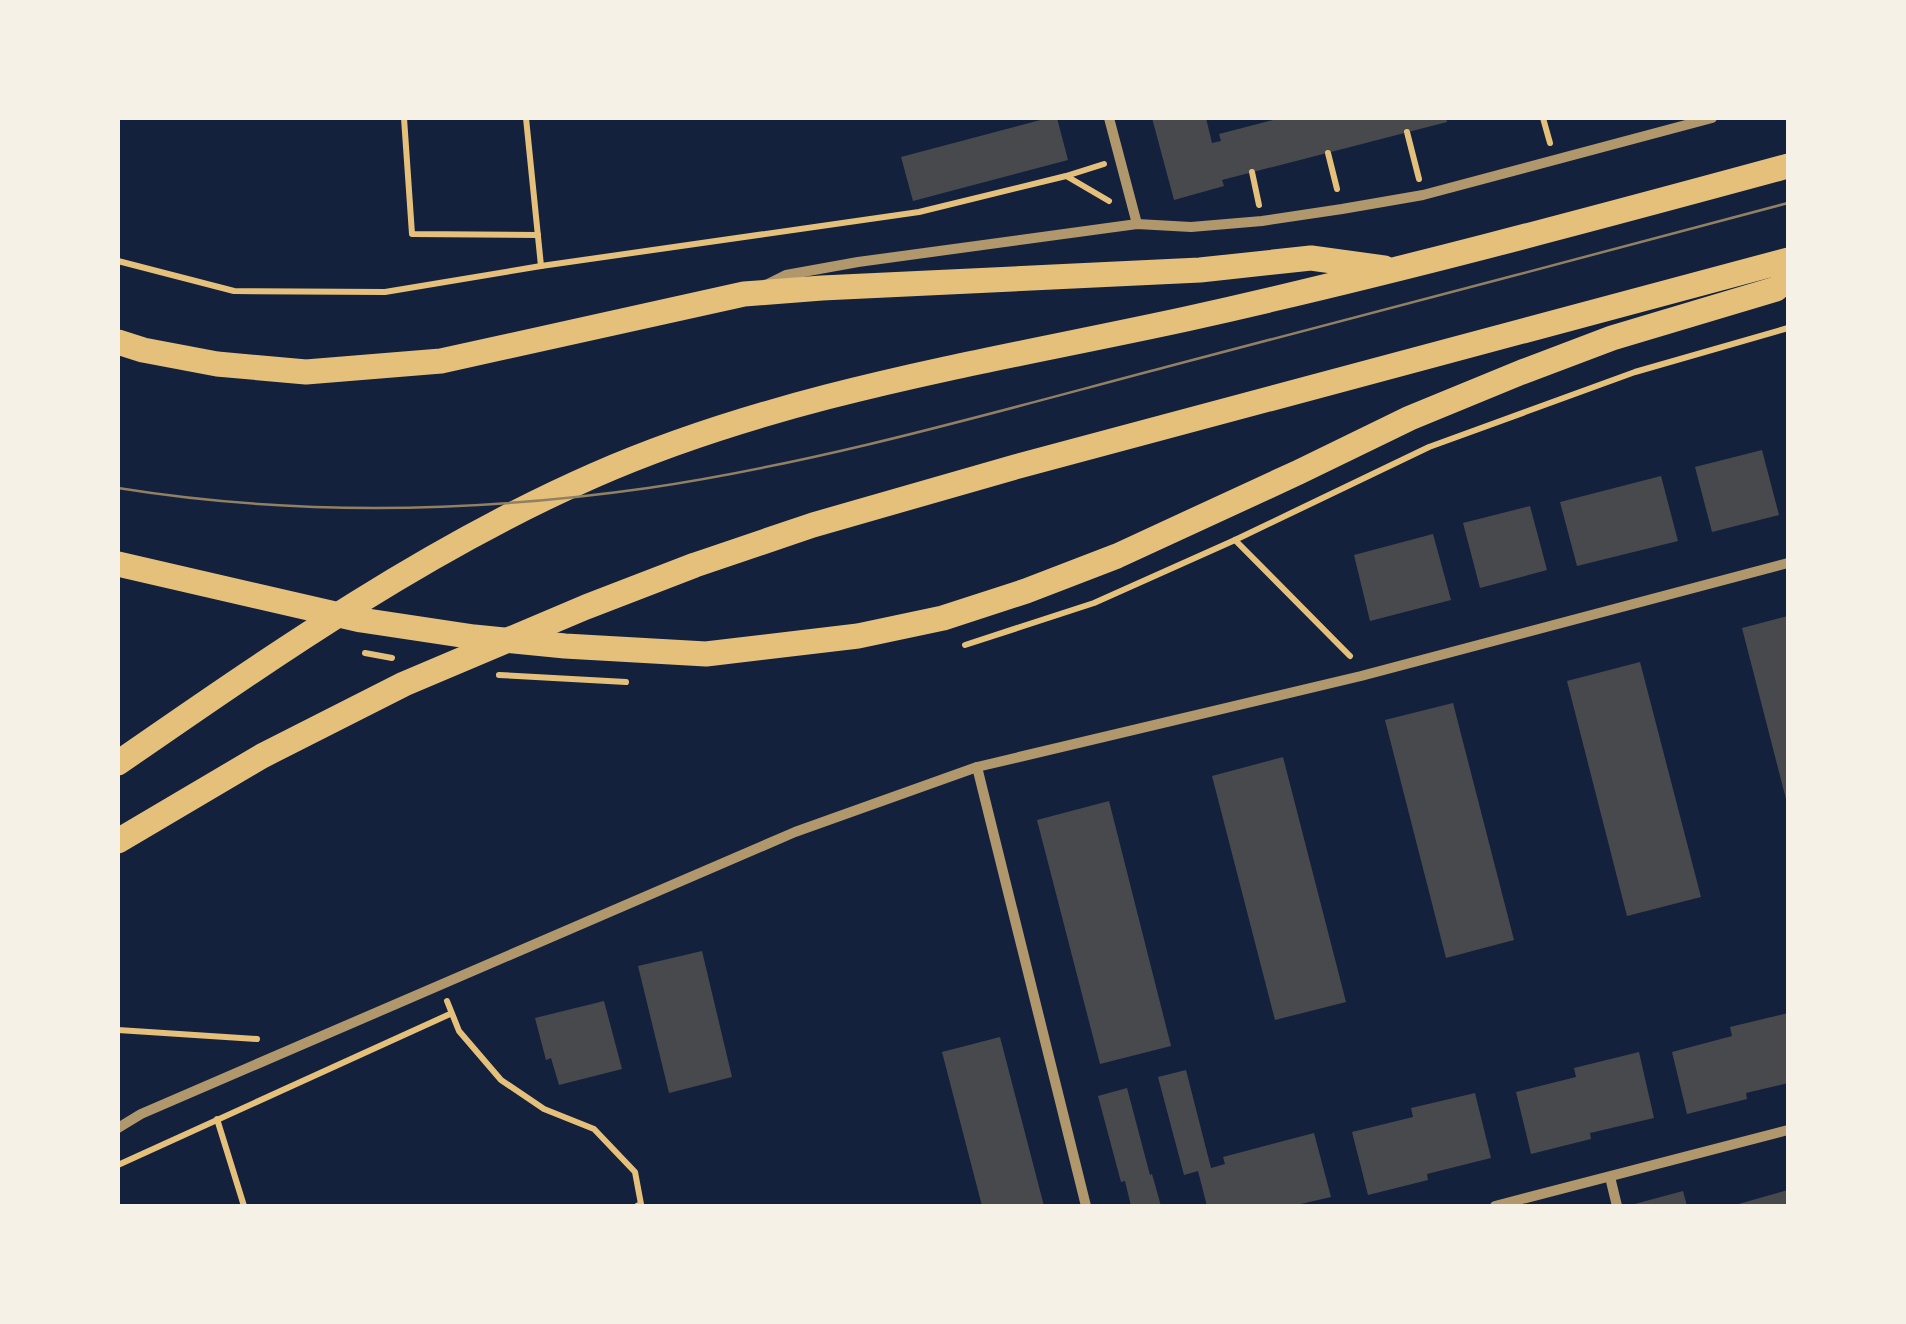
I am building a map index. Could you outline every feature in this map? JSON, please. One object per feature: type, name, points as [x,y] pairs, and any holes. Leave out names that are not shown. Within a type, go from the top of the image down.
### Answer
[{"type":"highway","points":[[118,763],[269,659],[389,583],[484,530],[595,476],[663,449],[764,414],[844,392],[1326,288],[1788,166]]},
{"type":"highway","points":[[118,342],[217,364],[306,372],[441,362],[744,294],[1168,272],[1311,258],[1394,270]]},
{"type":"highway","points":[[118,841],[262,756],[404,684],[694,565],[813,526],[1142,432],[1788,260]]},
{"type":"highway","points":[[118,564],[361,620],[547,645],[706,654],[858,636],[943,618],[1026,592],[1117,556],[1410,418],[1506,378],[1612,338],[1776,289],[1788,279]]},
{"type":"street","points":[[1108,118],[1137,224]]},
{"type":"street","points":[[744,294],[786,276],[858,262],[1137,224],[1191,227],[1342,209],[1422,194],[1712,118]]},
{"type":"street","points":[[118,1128],[141,1114],[795,832],[977,767],[1361,676],[1788,564]]},
{"type":"street","points":[[977,767],[1086,1206]]},
{"type":"street","points":[[118,1120],[141,1114]]},
{"type":"street","points":[[1495,1206],[1788,1130]]},
{"type":"street","points":[[1610,1177],[1617,1206]]},
{"type":"path","points":[[404,118],[412,234],[538,235]]},
{"type":"path","points":[[526,118],[541,266]]},
{"type":"path","points":[[1407,132],[1422,194]]},
{"type":"path","points":[[1328,153],[1342,209]]},
{"type":"path","points":[[118,261],[234,290],[385,292],[919,212],[1120,159]]},
{"type":"path","points":[[1066,176],[1104,196],[1137,224]]},
{"type":"path","points":[[959,646],[1094,603],[1429,447],[1634,372],[1788,328]]},
{"type":"path","points":[[1235,540],[1356,662],[1361,676]]},
{"type":"path","points":[[442,984],[459,1032],[501,1080],[544,1109],[594,1130],[635,1172],[641,1204],[637,1206]]},
{"type":"path","points":[[118,1165],[450,1014]]},
{"type":"path","points":[[118,1030],[256,1039],[274,1031]]},
{"type":"path","points":[[217,1119],[244,1206]]},
{"type":"building","points":[[1057,118],[1068,160],[913,201],[901,157]]},
{"type":"building","points":[[1152,118],[1206,118],[1212,143],[1221,141],[1219,134],[1281,118],[1446,118],[1447,122],[1222,180],[1224,186],[1174,200]]},
{"type":"building","points":[[1762,450],[1779,515],[1712,532],[1695,467]]},
{"type":"building","points":[[1661,476],[1678,541],[1577,566],[1560,502]]},
{"type":"building","points":[[1530,506],[1547,570],[1480,588],[1463,523]]},
{"type":"building","points":[[1433,534],[1451,600],[1370,621],[1354,555]]},
{"type":"building","points":[[1788,616],[1788,802],[1787,803],[1742,628]]},
{"type":"building","points":[[1640,662],[1701,897],[1627,916],[1567,681]]},
{"type":"building","points":[[1453,703],[1514,940],[1446,958],[1385,720]]},
{"type":"building","points":[[1283,757],[1346,1002],[1275,1020],[1212,776]]},
{"type":"building","points":[[1109,801],[1171,1046],[1100,1064],[1037,820]]},
{"type":"building","points":[[702,951],[732,1077],[669,1093],[638,966]]},
{"type":"building","points":[[604,1001],[622,1069],[559,1085],[551,1058],[546,1060],[535,1018]]},
{"type":"building","points":[[1788,1013],[1788,1083],[1746,1093],[1747,1099],[1687,1114],[1672,1052],[1732,1036],[1730,1027]]},
{"type":"building","points":[[1000,1037],[1044,1206],[982,1206],[942,1052]]},
{"type":"building","points":[[1639,1052],[1654,1118],[1590,1133],[1591,1139],[1531,1154],[1516,1092],[1576,1077],[1574,1068]]},
{"type":"building","points":[[1186,1070],[1211,1168],[1225,1164],[1223,1157],[1314,1133],[1331,1197],[1292,1206],[1207,1206],[1198,1171],[1184,1175],[1158,1077]]},
{"type":"building","points":[[1127,1088],[1161,1206],[1131,1206],[1125,1181],[1121,1182],[1098,1096]]},
{"type":"building","points":[[1475,1093],[1491,1158],[1427,1174],[1428,1180],[1368,1195],[1352,1132],[1413,1117],[1411,1108]]},
{"type":"building","points":[[1788,1190],[1788,1206],[1735,1206],[1735,1205]]},
{"type":"building","points":[[1683,1191],[1687,1206],[1631,1205]]},
{"type":"tram line","points":[[118,488],[250,503],[383,508],[582,496],[713,477],[973,418],[1788,203]]}]
